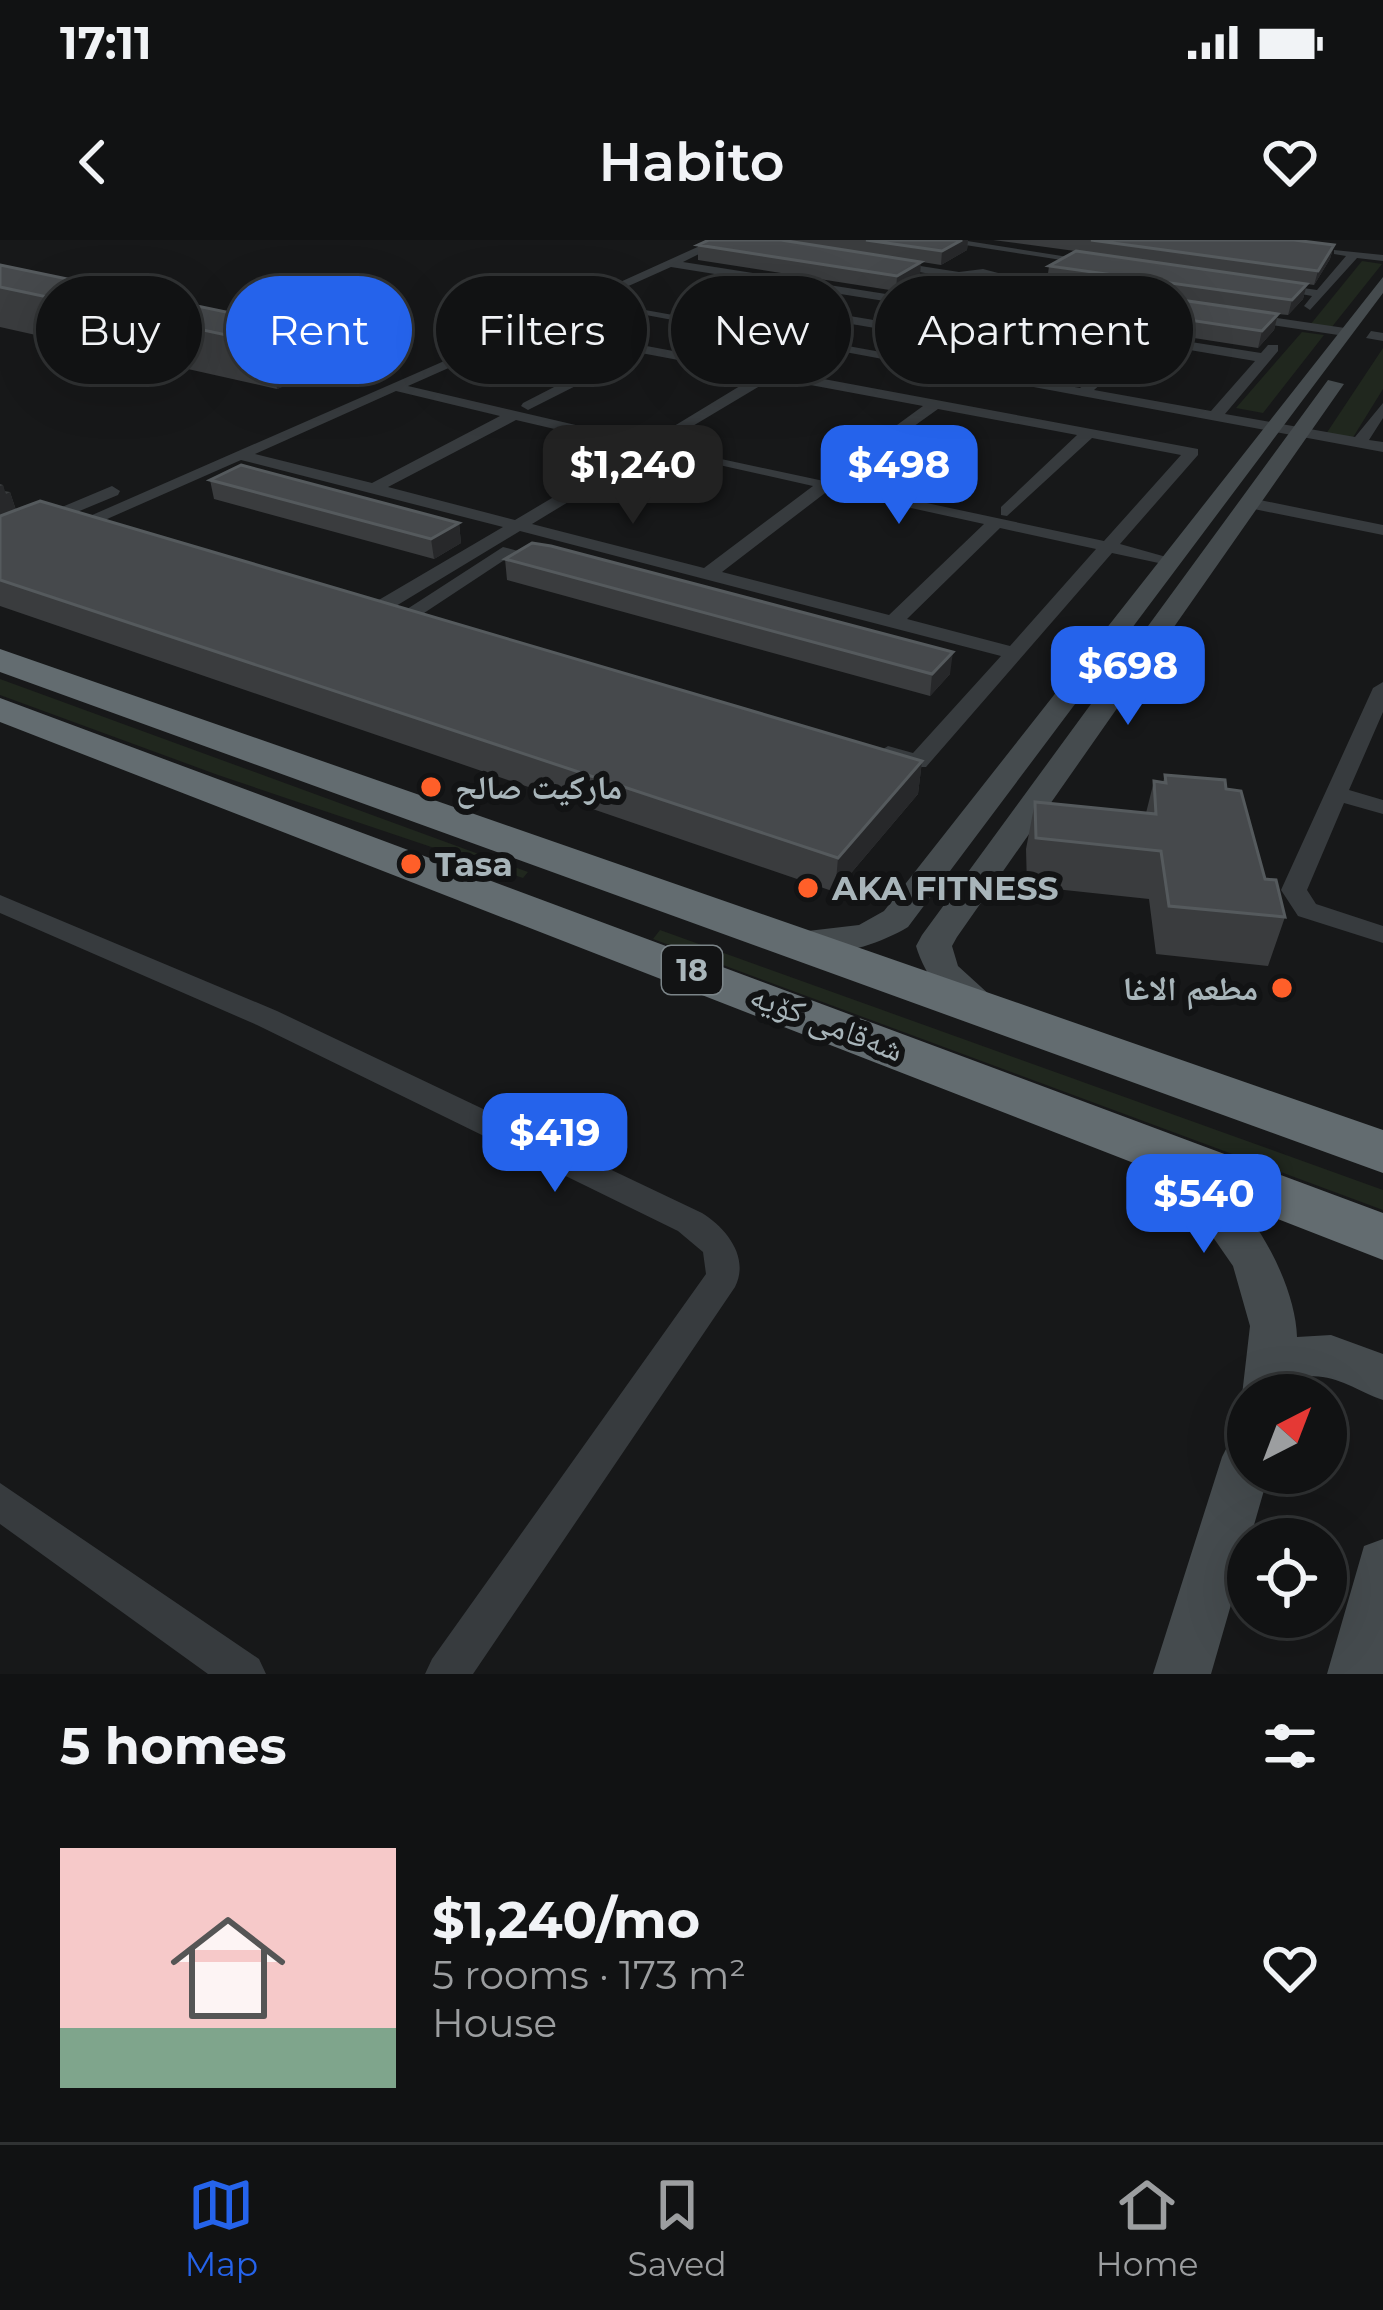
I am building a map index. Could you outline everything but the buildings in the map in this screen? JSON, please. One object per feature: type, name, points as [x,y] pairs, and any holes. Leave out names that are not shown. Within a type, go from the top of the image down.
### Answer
[{"type":"highway","name":"شەقامی کۆیە","points":[[0,660],[1383,1152]]},
{"type":"highway","name":"شەقامی کۆیە","points":[[0,709],[1383,1237]]},
{"type":"highway","points":[[498,898],[547,898],[561,893],[569,885],[569,875],[550,855]]},
{"type":"highway","points":[[652,955],[643,932],[649,922],[661,913],[695,907]]},
{"type":"street","points":[[671,319],[582,302],[722,240]]},
{"type":"street","points":[[941,240],[1112,265]]},
{"type":"street","points":[[933,276],[983,246]]},
{"type":"street","points":[[1314,249],[1383,258]]},
{"type":"street","points":[[1214,416],[1354,254]]},
{"type":"street","points":[[1044,276],[1069,259]]},
{"type":"street","points":[[870,262],[961,276]]},
{"type":"street","points":[[670,263],[752,276]]},
{"type":"street","points":[[1011,1022],[969,996],[941,971],[937,941],[1246,508],[1345,332],[1375,304],[1383,282]]},
{"type":"street","points":[[1255,285],[1320,294]]},
{"type":"street","points":[[851,292],[875,296]]},
{"type":"street","points":[[1228,315],[1345,332]]},
{"type":"street","points":[[1357,354],[1377,336],[1383,318]]},
{"type":"street","points":[[1193,347],[1264,358]]},
{"type":"street","points":[[775,938],[841,942],[867,937],[889,925],[1208,506],[1344,373]]},
{"type":"street","points":[[115,526],[92,519],[402,384],[1173,554]]},
{"type":"street","points":[[373,489],[573,384]]},
{"type":"street","points":[[411,613],[541,532],[755,384]]},
{"type":"street","points":[[384,605],[517,525],[777,384]]},
{"type":"street","points":[[834,384],[1192,452],[918,762],[874,749]]},
{"type":"street","points":[[1034,384],[1383,447]]},
{"type":"street","points":[[1083,393],[1093,384]]},
{"type":"street","points":[[708,574],[935,403]]},
{"type":"street","points":[[1359,443],[1383,407]]},
{"type":"street","points":[[0,539],[259,428]]},
{"type":"street","points":[[893,622],[1089,432]]},
{"type":"street","points":[[238,454],[1015,652]]},
{"type":"street","points":[[1208,506],[1383,530]]},
{"type":"street","points":[[362,598],[433,620]]},
{"type":"street","points":[[1380,701],[1294,890],[1307,910],[1383,935]]},
{"type":"street","points":[[1336,794],[1383,807]]},
{"type":"street","points":[[0,903],[267,1018],[689,1222],[712,1235],[724,1255],[723,1277],[447,1674]]},
{"type":"street","points":[[889,925],[937,941]]},
{"type":"street","points":[[1142,1144],[1188,1177],[1228,1217],[1257,1264],[1274,1314],[1271,1374]]},
{"type":"street","points":[[1281,1374],[1315,1353],[1340,1356],[1383,1379]]},
{"type":"street","points":[[1182,1674],[1236,1494]]},
{"type":"street","points":[[0,1501],[244,1674]]},
{"type":"street","points":[[1357,1674],[1383,1565]]},
{"type":"shaded area","points":[[1362,261],[1382,264],[1331,328],[1310,325]]},
{"type":"shaded area","points":[[1302,332],[1324,335],[1263,413],[1236,408]]},
{"type":"shaded area","points":[[1383,348],[1383,389],[1352,439],[1326,434]]},
{"type":"shaded area","points":[[0,679],[528,872],[523,878],[218,775],[0,695]]},
{"type":"shaded area","points":[[660,930],[1383,1190],[1383,1210],[653,939]]},
{"type":"place","name":"ماركيت صالح","points":[[431,787]]},
{"type":"place","name":"Tasa","points":[[411,864]]},
{"type":"place","name":"AKA FITNESS","points":[[808,888]]},
{"type":"place","name":"مطعم الاغا","points":[[1282,988]]}]
